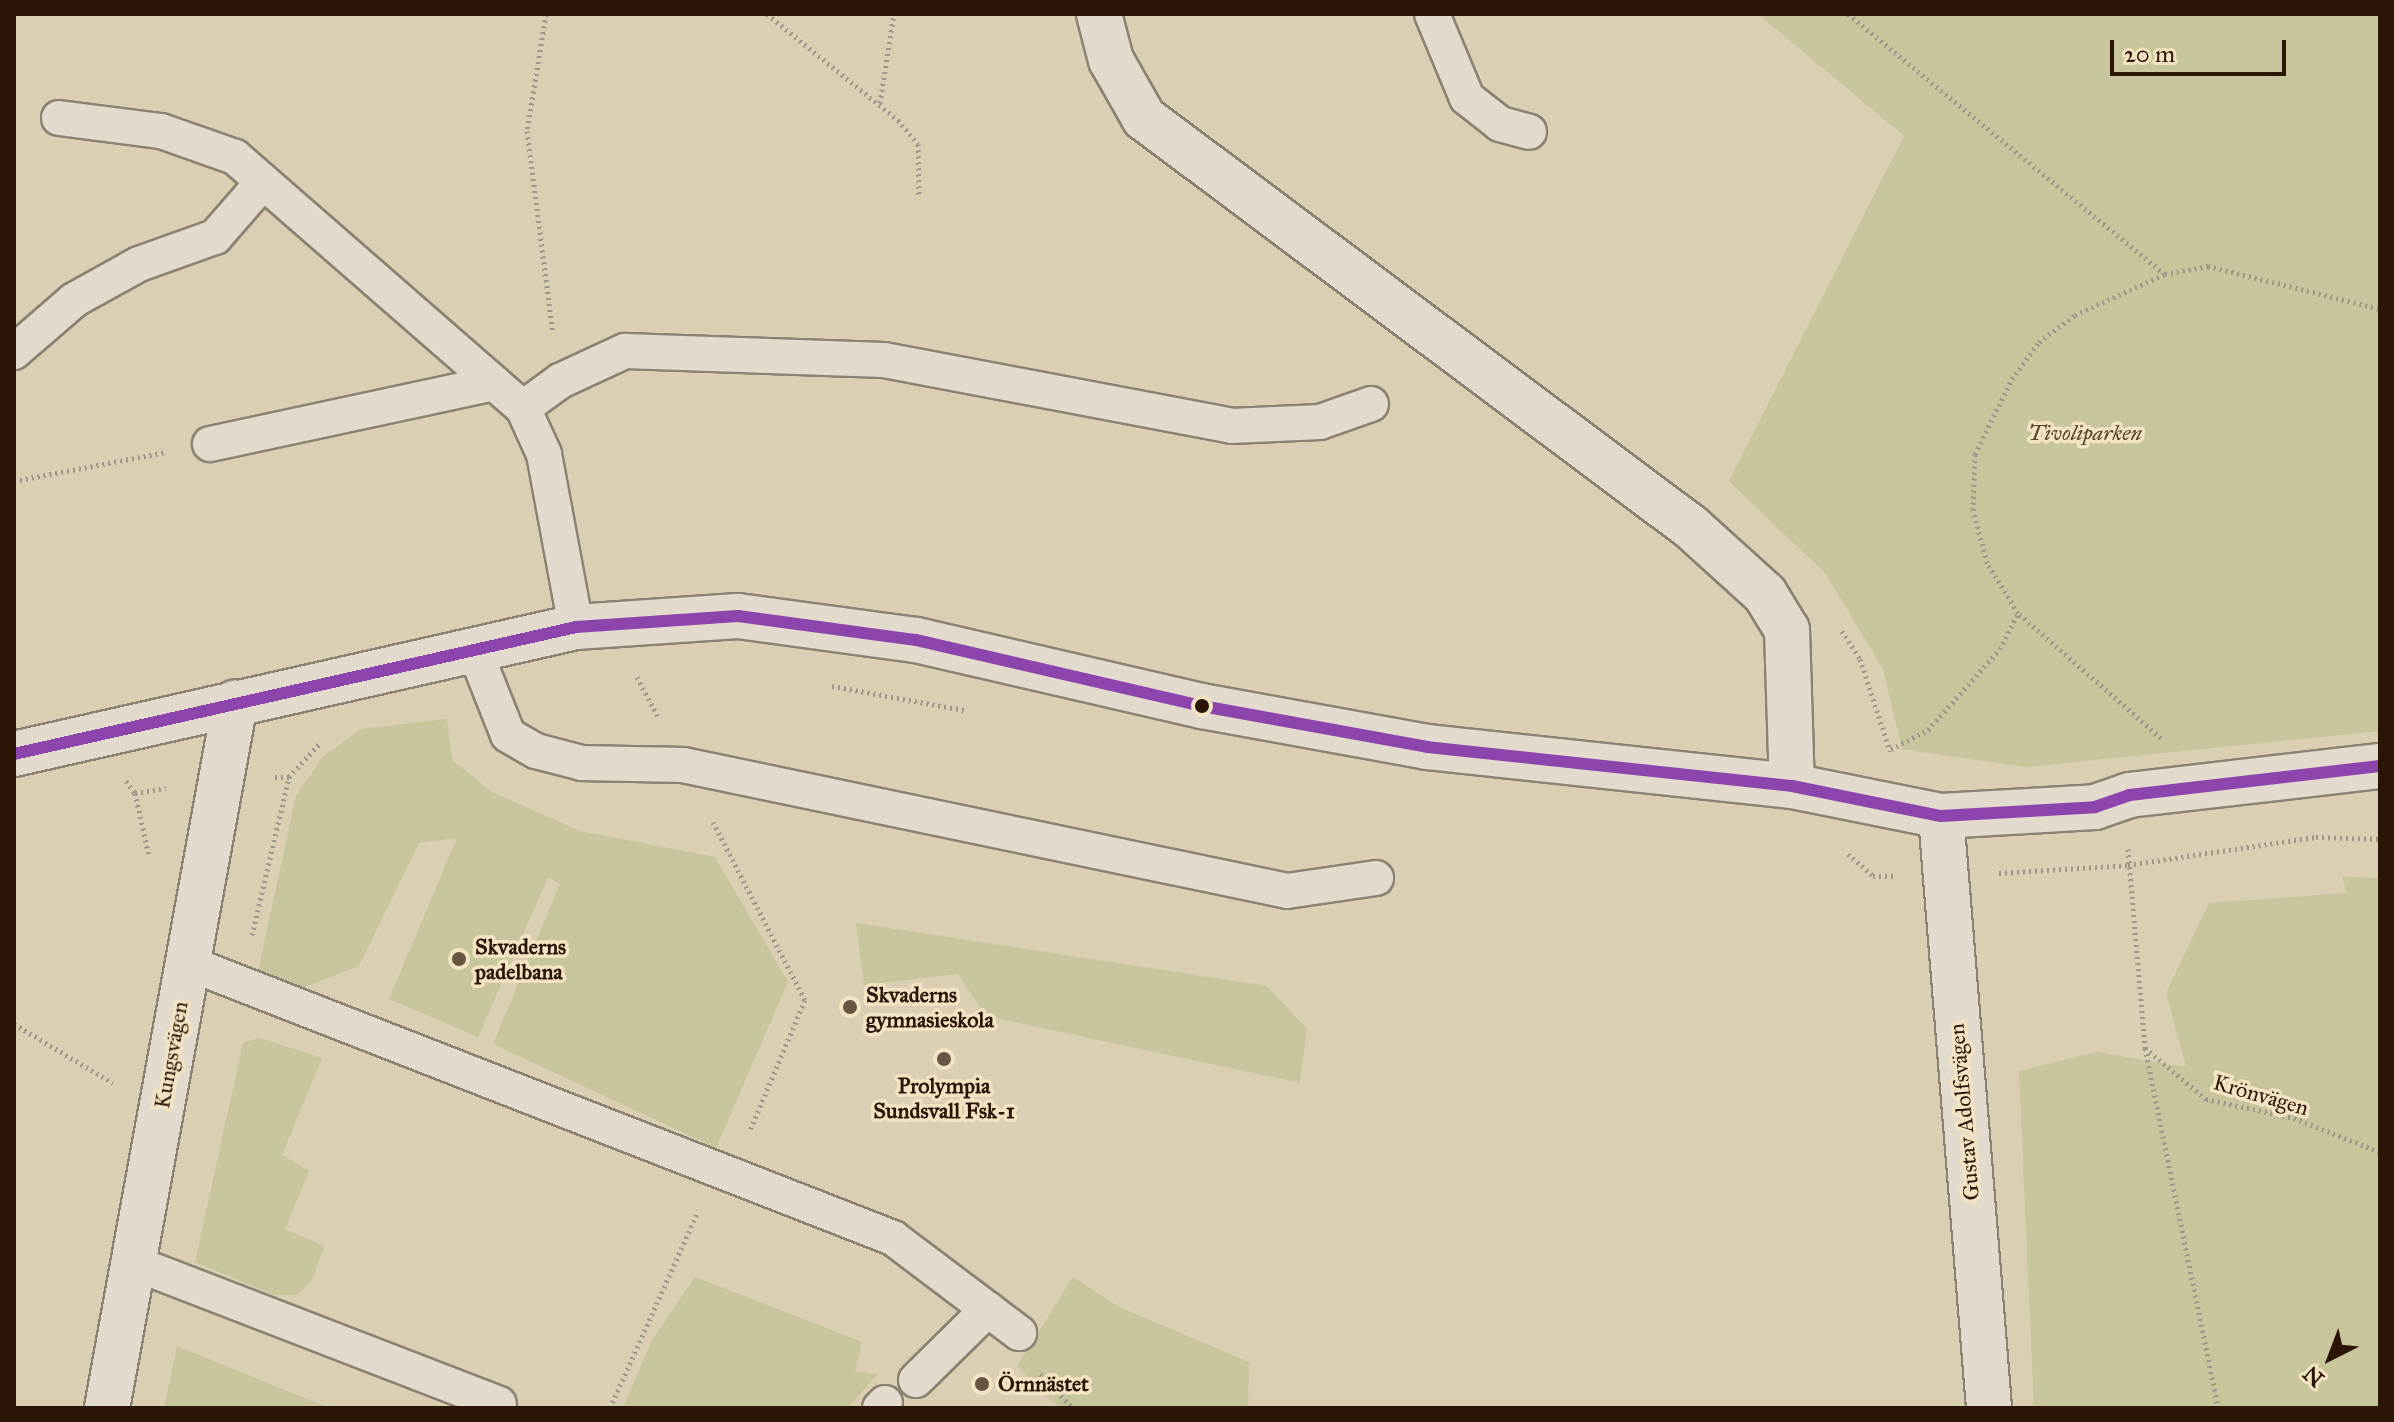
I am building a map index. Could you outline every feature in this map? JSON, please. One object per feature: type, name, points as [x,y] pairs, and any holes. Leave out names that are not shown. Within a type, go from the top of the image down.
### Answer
[{"type":"street","points":[[1099,14],[1111,60],[1144,118],[1691,527],[1765,594],[1787,630],[1792,786]]},
{"type":"street","points":[[14,754],[576,627],[738,616],[916,640],[1202,706],[1427,747],[1792,786],[1941,816],[2095,807],[2129,795],[2380,766]]},
{"type":"street","name":"Kungsvägen","points":[[107,1408],[235,703]]},
{"type":"street","name":"Gustav Adolfsvägen","points":[[1941,816],[1989,1408]]},
{"type":"lane","points":[[1432,14],[1467,98],[1500,124],[1529,132]]},
{"type":"lane","points":[[59,118],[161,131],[235,157],[523,408],[544,454],[576,627]]},
{"type":"lane","points":[[14,352],[74,300],[139,264],[215,237],[263,182]]},
{"type":"lane","points":[[523,408],[560,381],[625,351],[740,351],[884,360],[1232,426],[1320,422],[1371,404]]},
{"type":"lane","points":[[210,444],[494,383]]},
{"type":"lane","points":[[474,649],[508,735],[536,751],[582,763],[683,765],[1287,891],[1376,878]]},
{"type":"lane","points":[[188,963],[893,1238],[1019,1333]]},
{"type":"lane","points":[[134,1263],[499,1407]]},
{"type":"lane","points":[[916,1380],[988,1309]]},
{"type":"path","points":[[546,14],[527,131],[560,381]]},
{"type":"path","points":[[767,14],[879,104],[918,144],[919,197]]},
{"type":"path","points":[[879,104],[894,14]]},
{"type":"path","points":[[1848,14],[2165,274]]},
{"type":"path","points":[[2223,784],[2109,699],[2018,613],[1987,563],[1973,510],[1975,454],[2039,342],[2075,315],[2165,274],[2208,266],[2380,309]]},
{"type":"path","points":[[14,481],[210,444]]},
{"type":"path","points":[[1883,761],[1891,749],[1928,730],[2000,649],[2018,613]]},
{"type":"path","points":[[1839,625],[1860,659],[1891,749]]},
{"type":"path","points":[[610,1408],[805,1000],[632,667],[646,666]]},
{"type":"path","points":[[824,685],[973,711]]},
{"type":"path","points":[[108,776],[123,778],[135,793],[222,779],[289,777],[329,733]]},
{"type":"path","points":[[1839,849],[1873,876],[1945,877],[2128,865],[2316,837],[2380,839]]},
{"type":"path","points":[[2128,865],[2145,1048],[2218,1408]]},
{"type":"path","points":[[14,1024],[133,1095],[163,1101]]},
{"type":"path","name":"Krönvägen","points":[[2145,1048],[2206,1099],[2294,1118],[2380,1152]]},
{"type":"green space","name":"Tivoliparken","points":[[1758,14],[2380,14],[2380,731],[2026,767],[1902,749],[1883,669],[1826,574],[1729,481],[1904,136]]},
{"type":"green space","points":[[447,719],[452,760],[492,792],[580,831],[715,857],[788,982],[716,1148],[493,1044],[560,884],[548,877],[478,1037],[389,999],[457,838],[419,843],[359,966],[302,988],[258,971],[296,796],[323,757],[361,729]]},
{"type":"green space","points":[[2342,877],[2380,878],[2380,1408],[2034,1408],[2019,1071],[2097,1052],[2186,1067],[2166,993],[2209,903],[2347,893]]},
{"type":"green space","points":[[856,923],[1267,986],[1307,1029],[1300,1083],[986,1016],[958,974],[864,985]]},
{"type":"green space","points":[[259,1038],[322,1058],[282,1155],[309,1171],[285,1229],[324,1246],[312,1281],[297,1295],[274,1295],[195,1262],[243,1043]]},
{"type":"green space","points":[[695,1277],[862,1342],[855,1371],[878,1374],[848,1408],[623,1408],[652,1340]]},
{"type":"green space","points":[[1073,1277],[1119,1307],[1249,1362],[1248,1408],[1059,1408],[1017,1366]]},
{"type":"green space","points":[[177,1346],[329,1408],[164,1408]]},
{"type":"transit line","points":[[14,754],[576,627],[738,616],[916,640],[1202,706],[1427,747],[1792,786],[1941,816],[2095,807],[2129,795],[2380,766]]},
{"type":"place","name":"Skvaderns padelbana","points":[[459,959]]},
{"type":"place","name":"Skvaderns gymnasieskola","points":[[850,1007]]},
{"type":"place","name":"Prolympia Sundsvall Fsk-1","points":[[944,1059]]},
{"type":"place","name":"Örnnästet","points":[[982,1384]]}]
